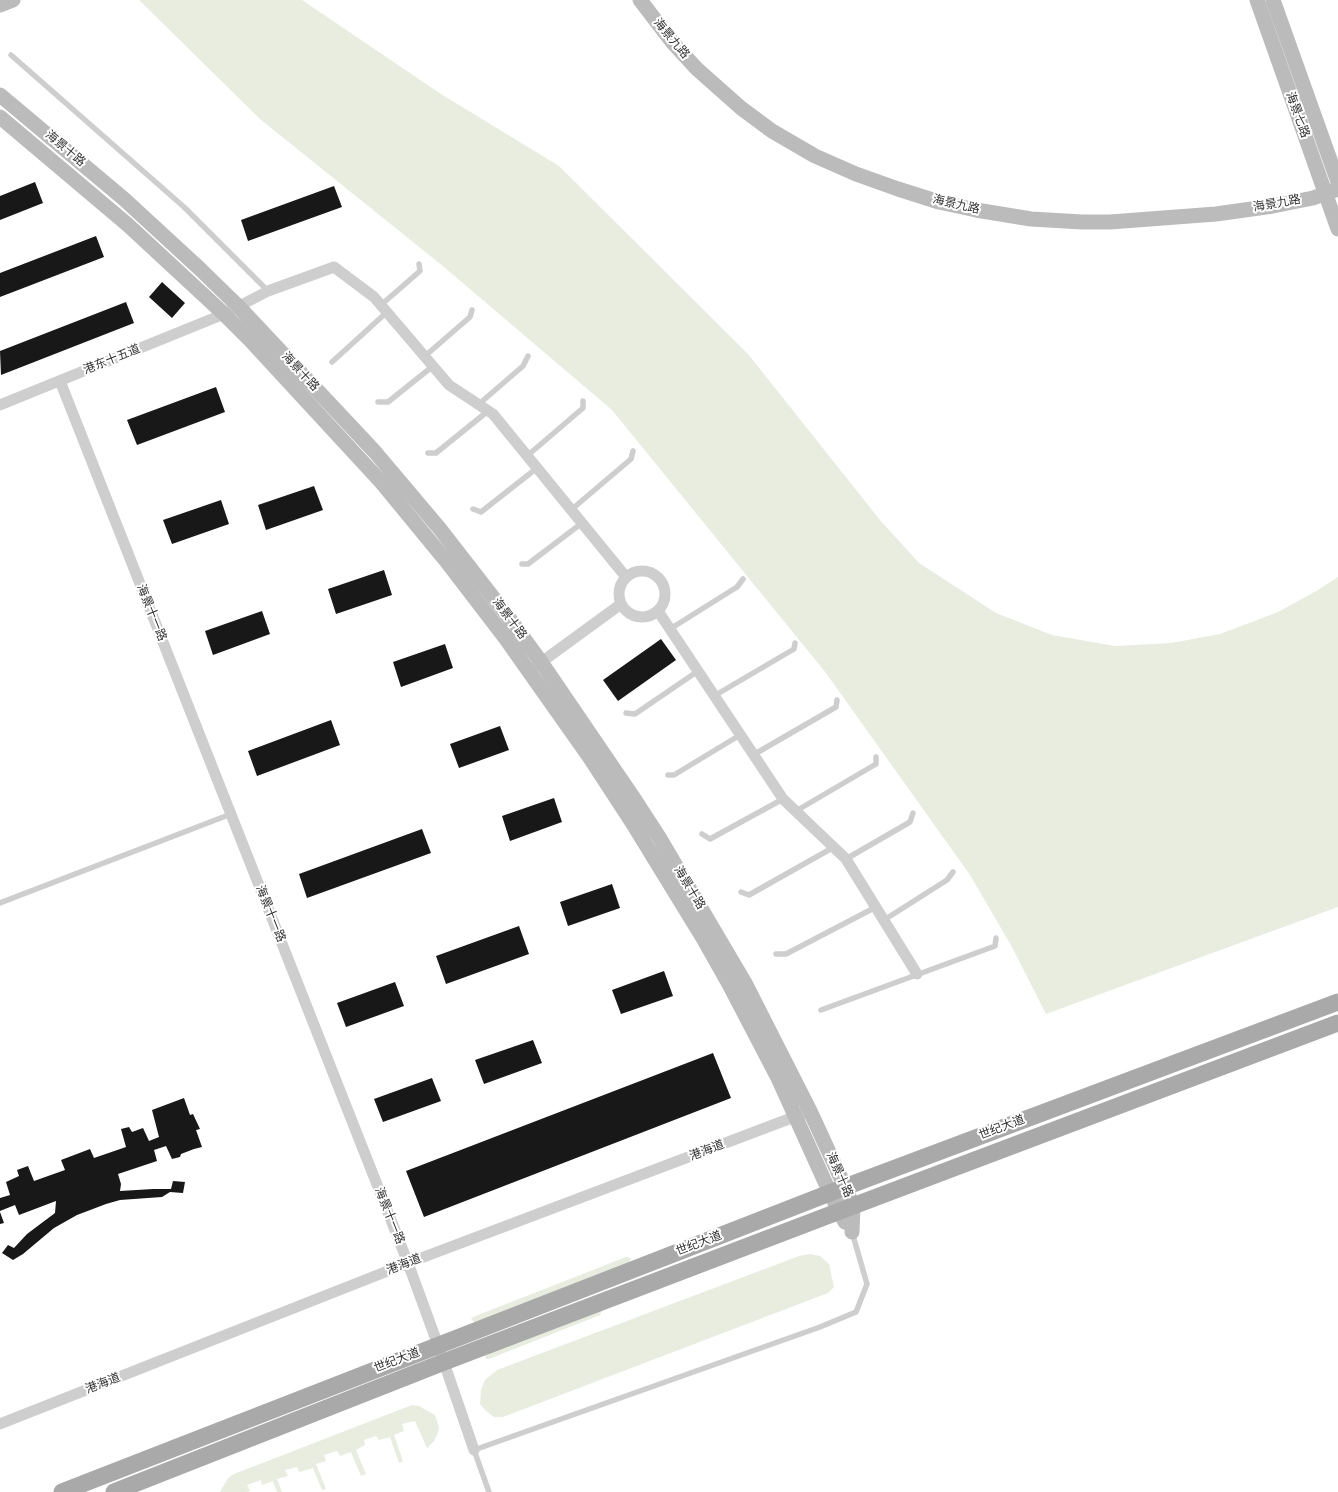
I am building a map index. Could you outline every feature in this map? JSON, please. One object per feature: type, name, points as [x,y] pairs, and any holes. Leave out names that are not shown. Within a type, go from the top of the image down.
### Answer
[{"type":"main road","name":"世纪大道","points":[[62,1492],[845,1187],[1338,1002]]},
{"type":"main road","name":"世纪大道","points":[[114,1492],[444,1362],[1338,1023]]},
{"type":"street","points":[[0,5],[13,0]]},
{"type":"street","name":"海景九路","points":[[640,0],[673,43],[697,69],[741,108],[772,131],[815,156],[856,174],[898,190],[939,202],[1013,217],[1046,221],[1110,222],[1241,211],[1297,202],[1333,185]]},
{"type":"street","name":"海景九路","points":[[648,0],[672,31],[714,75],[741,99],[778,126],[832,157],[864,171],[906,186],[1004,209],[1040,214],[1080,217],[1172,212],[1252,203],[1294,195],[1333,185]]},
{"type":"street","name":"海景七路","points":[[1257,0],[1333,185]]},
{"type":"street","name":"海景七路","points":[[1273,0],[1333,185],[1338,229]]},
{"type":"street","name":"海景十路","points":[[0,95],[124,199],[238,306],[402,483],[474,572],[535,666],[682,903],[749,1022],[778,1078],[830,1193],[846,1209]]},
{"type":"street","name":"海景十路","points":[[0,117],[128,225],[224,314],[309,403],[382,484],[535,666],[594,739],[659,837],[745,983],[810,1111],[845,1187],[846,1209],[852,1232]]},
{"type":"street","name":"港东十五道","points":[[0,405],[224,314],[268,291],[334,267],[374,297],[384,309]]},
{"type":"street","points":[[384,309],[449,385],[493,414],[626,577]]},
{"type":"street","name":"海景十一路","points":[[60,381],[408,1264],[474,1450]]},
{"type":"street","points":[[639,571],[653,574],[659,578],[663,584],[665,598],[658,611],[645,617],[637,617],[625,610],[621,604],[619,590],[626,577],[639,571]]},
{"type":"street","points":[[535,666],[621,604]]},
{"type":"street","points":[[658,611],[783,799],[846,859],[917,974]]},
{"type":"street","name":"港海道","points":[[0,1424],[408,1264],[796,1118],[810,1111]]},
{"type":"lane","points":[[11,54],[184,207],[268,291]]},
{"type":"lane","points":[[332,362],[420,271],[419,264]]},
{"type":"lane","points":[[425,356],[470,317],[472,310]]},
{"type":"lane","points":[[428,453],[436,453],[484,408],[523,366],[528,356]]},
{"type":"lane","points":[[378,402],[388,402],[433,366]]},
{"type":"lane","points":[[527,456],[583,408],[583,401]]},
{"type":"lane","points":[[571,510],[631,459],[633,451]]},
{"type":"lane","points":[[473,509],[481,512],[537,468]]},
{"type":"lane","points":[[522,564],[528,564],[582,523]]},
{"type":"lane","points":[[670,629],[737,588],[743,579]]},
{"type":"lane","points":[[714,696],[794,649],[795,644]]},
{"type":"lane","points":[[626,713],[635,714],[698,671]]},
{"type":"lane","points":[[753,755],[836,707],[837,700]]},
{"type":"lane","points":[[668,775],[674,776],[740,735]]},
{"type":"lane","points":[[796,811],[876,764],[876,757]]},
{"type":"lane","points":[[702,834],[710,839],[783,799]]},
{"type":"lane","points":[[846,859],[910,822],[913,813]]},
{"type":"lane","points":[[0,903],[231,814]]},
{"type":"lane","points":[[741,892],[749,895],[834,847]]},
{"type":"lane","points":[[884,920],[947,880],[953,872]]},
{"type":"lane","points":[[776,954],[786,954],[876,907]]},
{"type":"lane","points":[[821,1010],[994,946],[996,938]]},
{"type":"lane","points":[[489,1492],[474,1450],[820,1327],[856,1312],[867,1284],[852,1232]]},
{"type":"shaded area","points":[[139,0],[302,0],[441,94],[559,166],[748,354],[880,520],[919,563],[996,613],[1052,635],[1115,646],[1171,643],[1220,634],[1278,612],[1338,577],[1338,907],[1046,1014],[1012,947],[970,875],[826,673],[612,410],[444,267],[260,119]]},
{"type":"shaded area","points":[[810,1254],[820,1256],[829,1264],[834,1287],[828,1293],[503,1417],[494,1417],[480,1404],[481,1390],[485,1380],[497,1370],[799,1256]]},
{"type":"shaded area","points":[[626,1257],[631,1258],[629,1263],[475,1323],[471,1319],[473,1317]]},
{"type":"shaded area","points":[[602,1310],[600,1315],[486,1359],[485,1356],[488,1353]]},
{"type":"shaded area","points":[[412,1405],[419,1406],[435,1415],[439,1427],[438,1433],[434,1441],[427,1448],[415,1421],[402,1424],[404,1431],[394,1435],[403,1461],[399,1463],[390,1437],[379,1440],[376,1436],[364,1440],[365,1445],[356,1450],[366,1474],[361,1476],[351,1452],[340,1456],[337,1451],[324,1455],[326,1461],[316,1464],[326,1489],[322,1490],[313,1468],[299,1472],[297,1467],[285,1470],[288,1476],[277,1479],[282,1492],[277,1492],[273,1481],[262,1485],[261,1480],[247,1485],[250,1491],[247,1492],[220,1492],[228,1478],[234,1474]]},
{"type":"building","points":[[35,182],[43,203],[0,220],[0,196]]},
{"type":"building","points":[[334,186],[342,207],[248,241],[241,220]]},
{"type":"building","points":[[96,236],[104,257],[0,297],[0,273]]},
{"type":"building","points":[[162,282],[185,303],[172,318],[149,297]]},
{"type":"building","points":[[126,302],[134,323],[1,375],[0,351]]},
{"type":"building","points":[[216,387],[225,412],[137,445],[127,420]]},
{"type":"building","points":[[314,486],[323,510],[266,530],[258,505]]},
{"type":"building","points":[[221,500],[229,524],[172,544],[163,520]]},
{"type":"building","points":[[384,570],[392,595],[336,614],[328,589]]},
{"type":"building","points":[[262,611],[270,634],[213,655],[205,631]]},
{"type":"building","points":[[661,639],[676,660],[618,701],[603,680]]},
{"type":"building","points":[[445,644],[453,668],[401,687],[393,662]]},
{"type":"building","points":[[331,720],[340,745],[257,776],[248,751]]},
{"type":"building","points":[[500,726],[509,750],[459,768],[450,744]]},
{"type":"building","points":[[554,798],[562,822],[510,841],[502,816]]},
{"type":"building","points":[[422,829],[431,853],[307,898],[299,874]]},
{"type":"building","points":[[612,884],[620,908],[568,926],[560,902]]},
{"type":"building","points":[[519,926],[529,954],[446,984],[436,956]]},
{"type":"building","points":[[664,971],[673,996],[621,1014],[612,990]]},
{"type":"building","points":[[395,982],[404,1006],[346,1027],[337,1003]]},
{"type":"building","points":[[533,1040],[542,1063],[484,1084],[475,1060]]},
{"type":"building","points":[[713,1053],[731,1098],[424,1217],[406,1171]]},
{"type":"building","points":[[432,1078],[441,1101],[383,1122],[374,1099]]},
{"type":"building","points":[[184,1098],[190,1115],[193,1114],[200,1129],[196,1130],[202,1147],[181,1154],[180,1157],[172,1159],[166,1146],[154,1150],[157,1161],[118,1174],[121,1184],[120,1191],[171,1189],[173,1181],[185,1182],[183,1193],[170,1192],[162,1197],[120,1200],[106,1204],[77,1215],[54,1228],[23,1254],[13,1260],[2,1253],[8,1245],[14,1248],[27,1234],[55,1213],[56,1201],[19,1215],[15,1205],[0,1211],[0,1198],[10,1195],[6,1182],[19,1176],[17,1170],[28,1166],[34,1181],[65,1170],[61,1160],[90,1149],[94,1158],[126,1147],[121,1129],[129,1127],[132,1132],[143,1128],[149,1141],[159,1137],[152,1110]]},
{"type":"building","points":[[0,1212],[4,1223],[0,1224]]}]
